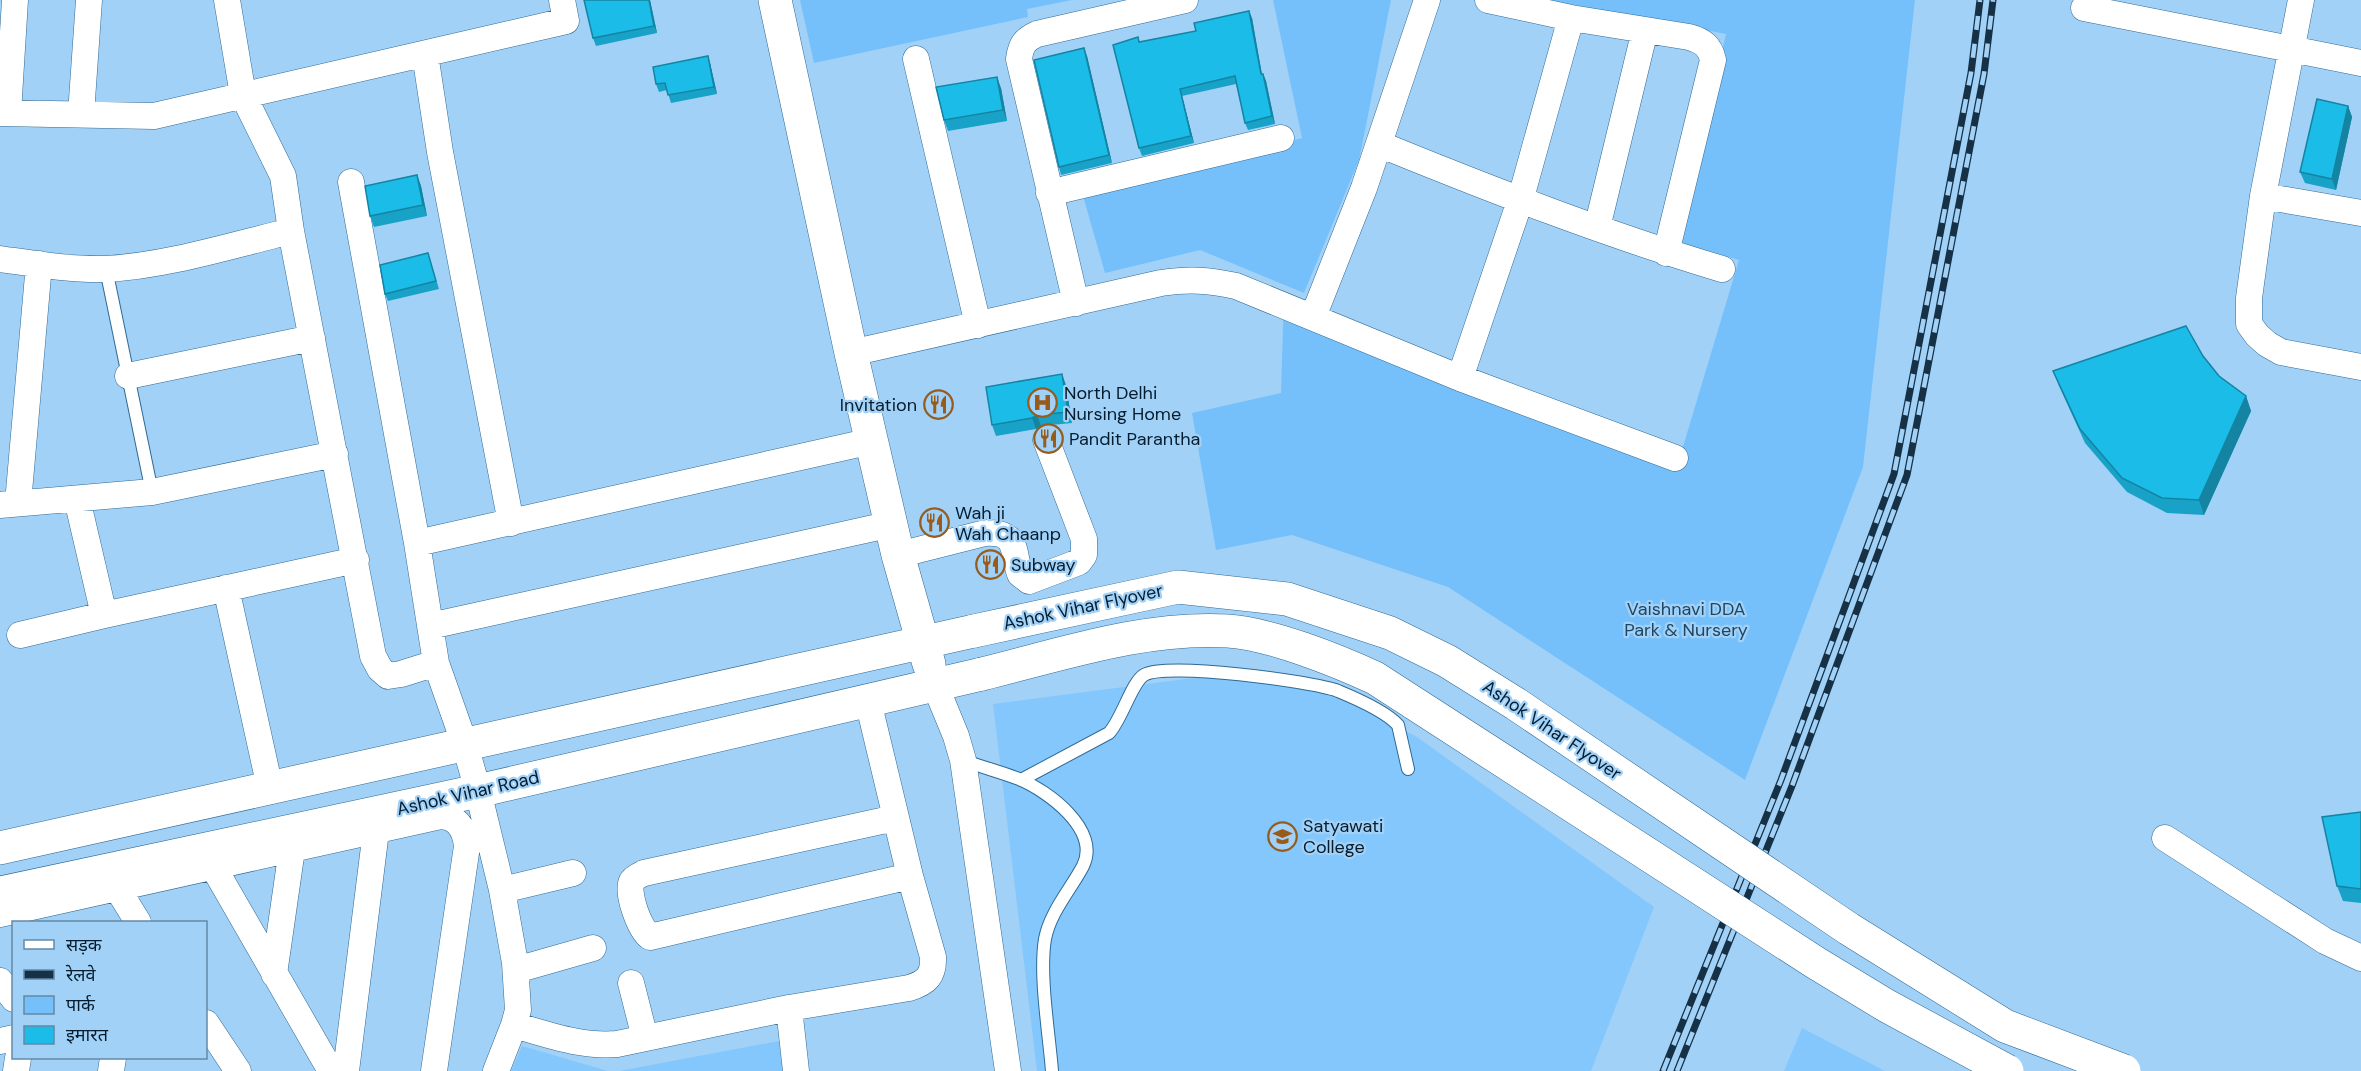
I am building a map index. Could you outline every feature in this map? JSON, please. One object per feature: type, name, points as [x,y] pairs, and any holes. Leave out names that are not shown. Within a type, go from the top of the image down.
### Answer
[{"type":"main road","points":[[774,0],[851,353],[895,539],[935,685],[1136,637],[1194,630],[1231,631],[1276,641],[1353,668],[1375,678],[1816,963],[1887,1006],[2007,1071]]},
{"type":"main road","name":"Ashok Vihar Flyover","points":[[922,643],[1178,587],[1287,599],[1390,633],[1447,661],[1516,704],[1849,929],[2005,1026],[2124,1071]]},
{"type":"main road","points":[[0,848],[922,643]]},
{"type":"main road","name":"Ashok Vihar Road","points":[[0,893],[478,791],[935,685]]},
{"type":"street","points":[[15,0],[4,113],[154,116],[566,21],[562,0]]},
{"type":"street","points":[[81,114],[89,0]]},
{"type":"street","points":[[227,0],[243,95],[283,176],[291,231],[374,657],[380,669],[388,676],[436,663]]},
{"type":"street","points":[[1076,303],[1019,59],[1021,46],[1026,39],[1037,34],[1185,0]]},
{"type":"street","points":[[1313,317],[1365,188],[1427,0]]},
{"type":"street","points":[[1488,0],[1570,18],[1699,40],[1711,51],[1713,60],[1666,253]]},
{"type":"street","points":[[2301,0],[2264,196],[2248,297],[2249,324],[2267,344],[2281,352],[2361,367]]},
{"type":"street","points":[[2084,8],[2361,63]]},
{"type":"street","points":[[1460,378],[1520,201],[1570,18]]},
{"type":"street","points":[[1597,228],[1646,30]]},
{"type":"street","points":[[425,54],[444,174],[511,523]]},
{"type":"street","points":[[916,59],[978,325]]},
{"type":"street","points":[[1049,193],[1281,138]]},
{"type":"street","points":[[1379,144],[1520,201],[1666,253],[1722,269]]},
{"type":"street","points":[[351,182],[417,543],[436,663],[465,745],[478,791],[502,890],[516,970],[518,1010],[496,1071]]},
{"type":"street","points":[[2264,196],[2361,213]]},
{"type":"street","points":[[0,260],[106,269],[158,261],[291,231]]},
{"type":"street","points":[[39,264],[9,504],[152,492],[335,454]]},
{"type":"street","points":[[851,353],[1187,279],[1236,286],[1460,378],[1675,458]]},
{"type":"street","points":[[128,376],[312,338]]},
{"type":"street","points":[[430,627],[895,539],[985,532],[998,532],[1008,538],[1014,545],[1020,574],[1029,581],[1079,562],[1084,555],[1084,539],[1046,440]]},
{"type":"street","points":[[417,543],[872,441]]},
{"type":"street","points":[[77,499],[104,615]]},
{"type":"street","points":[[20,635],[356,560]]},
{"type":"street","points":[[226,588],[270,788]]},
{"type":"street","points":[[935,685],[956,736],[963,760],[1008,1071]]},
{"type":"street","points":[[514,1025],[597,1046],[789,1008],[909,988],[922,984],[930,977],[934,968],[933,957],[895,818],[868,701]]},
{"type":"street","points":[[0,914],[44,913],[117,888],[445,815],[458,822],[466,837],[466,864],[434,1071]]},
{"type":"street","points":[[895,818],[644,873],[632,882],[630,890],[640,924],[650,937],[910,876]]},
{"type":"street","points":[[346,1071],[376,831]]},
{"type":"street","points":[[2164,838],[2325,941],[2361,958]]},
{"type":"street","points":[[274,974],[292,849]]},
{"type":"street","points":[[214,868],[331,1071]]},
{"type":"street","points":[[502,890],[573,873]]},
{"type":"street","points":[[117,888],[136,921]]},
{"type":"street","points":[[516,970],[594,948]]},
{"type":"street","points":[[0,981],[12,996]]},
{"type":"street","points":[[631,983],[645,1038]]},
{"type":"street","points":[[789,1008],[796,1071]]},
{"type":"street","points":[[207,1024],[238,1071]]},
{"type":"lane","points":[[106,269],[152,492]]},
{"type":"lane","points":[[1021,780],[1109,733],[1117,724],[1131,692],[1142,677],[1149,673],[1171,671],[1231,673],[1339,692],[1384,714],[1398,725],[1408,769]]},
{"type":"lane","points":[[963,760],[1021,780],[1046,794],[1065,809],[1084,833],[1087,844],[1084,864],[1062,901],[1046,936],[1043,955],[1052,1071]]},
{"type":"shaded area","name":"Satyawati College","points":[[1216,675],[1337,694],[1417,737],[1654,907],[1591,1071],[1037,1071],[993,704]]},
{"type":"shaded area","points":[[1802,1028],[1885,1071],[1784,1071]]},
{"type":"shaded area","points":[[779,1041],[783,1071],[619,1071]]},
{"type":"shaded area","points":[[522,1046],[608,1071],[511,1071]]},
{"type":"green space","points":[[800,0],[1072,0],[1027,9],[1028,17],[814,63]]},
{"type":"green space","points":[[1273,0],[1391,0],[1359,160],[1304,293],[1200,250],[1105,273],[1083,196],[1302,138]]},
{"type":"green space","name":"Vaishnavi DDA Park & Nursery","points":[[1549,0],[1915,0],[1863,467],[1745,780],[1448,587],[1292,535],[1216,550],[1192,413],[1281,393],[1284,294],[1682,450],[1739,260],[1679,242],[1726,34]]},
{"type":"building","points":[[584,0],[649,0],[654,26],[593,38]]},
{"type":"building","points":[[1249,11],[1272,116],[1245,123],[1235,76],[1180,89],[1191,136],[1139,148],[1113,45],[1138,37],[1139,42],[1196,31],[1194,23]]},
{"type":"building","points":[[1084,48],[1109,155],[1059,167],[1034,60]]},
{"type":"building","points":[[708,56],[714,87],[668,95],[665,83],[656,84],[653,67]]},
{"type":"building","points":[[997,77],[1003,110],[944,120],[936,87]]},
{"type":"building","points":[[2317,99],[2348,106],[2332,179],[2300,172]]},
{"type":"building","points":[[417,175],[423,205],[370,216],[365,186]]},
{"type":"building","points":[[428,253],[436,281],[385,294],[380,265]]},
{"type":"building","points":[[2186,326],[2203,356],[2219,376],[2246,396],[2199,500],[2162,498],[2122,478],[2080,429],[2053,371]]},
{"type":"building","points":[[1062,374],[1068,412],[1037,415],[1032,418],[992,425],[986,387]]},
{"type":"building","points":[[2361,812],[2361,889],[2337,886],[2322,817]]},
{"type":"railway","points":[[1663,1071],[1781,780],[1894,474],[1971,73],[1980,0]]},
{"type":"railway","points":[[1677,1071],[1792,786],[1907,475],[1984,74],[1993,0]]},
{"type":"place","name":"North Delhi Nursing Home","points":[[1043,403]]},
{"type":"place","name":"Invitation","points":[[938,405]]},
{"type":"place","name":"Pandit Parantha","points":[[1048,439]]},
{"type":"place","name":"Wah ji Wah Chaanp","points":[[934,523]]},
{"type":"place","name":"Subway","points":[[990,565]]},
{"type":"place","name":"Satyawati College","points":[[1282,836]]}]
